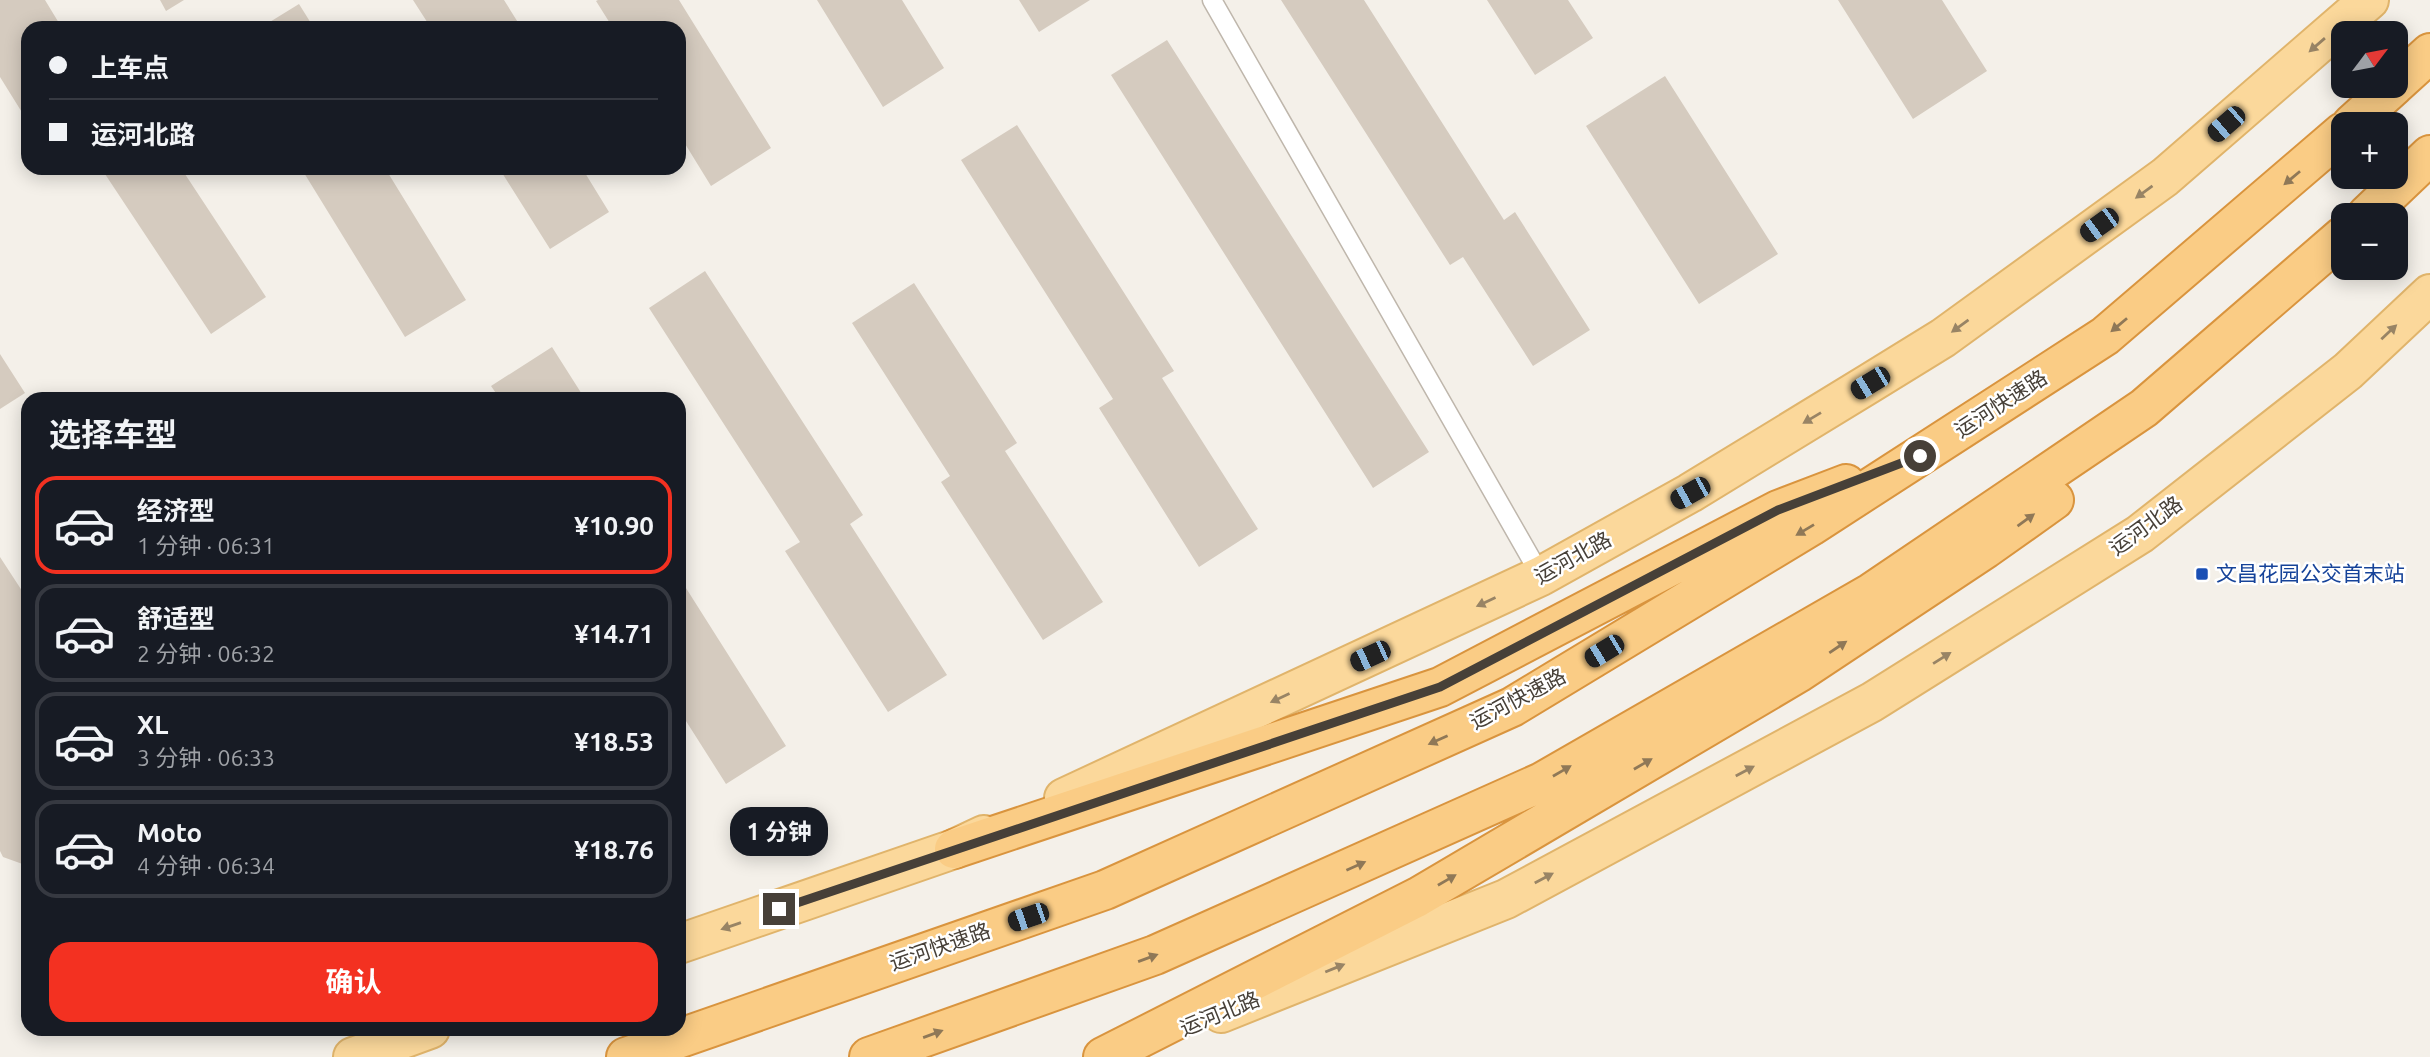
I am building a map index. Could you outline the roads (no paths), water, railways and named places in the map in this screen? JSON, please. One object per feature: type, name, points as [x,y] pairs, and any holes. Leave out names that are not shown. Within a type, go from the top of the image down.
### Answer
[{"type":"highway","points":[[2408,73],[2430,53]]},
{"type":"highway","points":[[2365,112],[2381,98]]},
{"type":"highway","name":"运河快速路","points":[[626,1057],[1105,890],[1512,707],[1811,526],[2105,337],[2331,142]]},
{"type":"highway","points":[[2380,203],[2430,155]]},
{"type":"highway","points":[[869,1057],[1155,955],[1542,782],[1871,593],[2144,408],[2331,248]]},
{"type":"highway","points":[[1103,1057],[1418,897],[1798,673],[1985,549],[2192,402],[2331,251]]},
{"type":"highway","points":[[954,849],[1440,687],[1778,510],[1920,456]]},
{"type":"main road","name":"运河北路","points":[[686,942],[954,849],[1541,576],[1690,493],[1943,338],[2165,177],[2369,0]]},
{"type":"main road","name":"运河北路","points":[[1113,1057],[1506,899],[1872,702],[2140,534],[2348,371],[2430,294]]},
{"type":"main road","points":[[353,1057],[411,1036]]},
{"type":"lane","points":[[1212,0],[1541,576]]},
{"type":"place","name":"文昌花园公交首末站","points":[[2202,574]]}]
